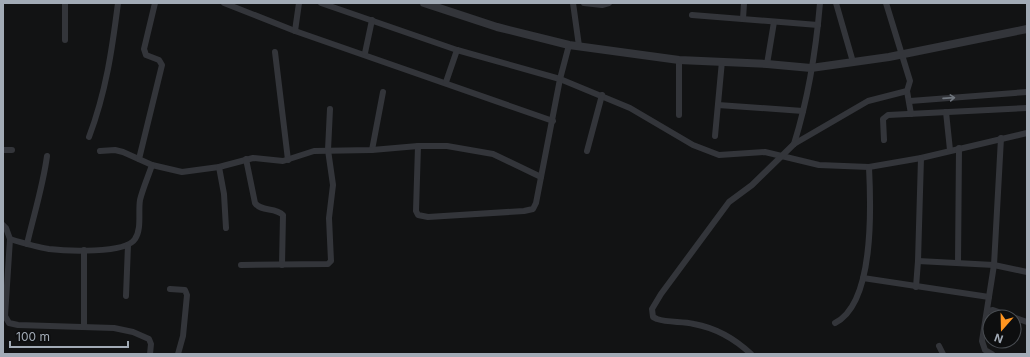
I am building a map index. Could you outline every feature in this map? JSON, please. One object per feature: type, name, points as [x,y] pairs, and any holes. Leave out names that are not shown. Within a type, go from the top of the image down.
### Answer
[{"type":"street","points":[[65,3],[65,40]]},
{"type":"street","points":[[89,137],[102,100],[110,68],[118,3]]},
{"type":"street","points":[[139,159],[162,65],[159,60],[146,55],[144,49],[155,3]]},
{"type":"street","points":[[224,3],[295,31],[365,53],[553,121]]},
{"type":"street","points":[[295,31],[299,3]]},
{"type":"street","points":[[321,3],[457,50],[560,79],[602,95],[630,108],[693,145],[710,153],[730,156],[765,152],[819,165],[869,168],[921,158],[1027,133]]},
{"type":"street","points":[[424,3],[497,27],[569,45],[679,60],[722,61],[811,68],[901,55],[1027,29]]},
{"type":"street","points":[[573,3],[579,46]]},
{"type":"street","points":[[584,3],[602,5],[608,3]]},
{"type":"street","points":[[743,19],[744,3]]},
{"type":"street","points":[[794,144],[801,120],[811,68],[820,3]]},
{"type":"street","points":[[836,3],[853,62]]},
{"type":"street","points":[[886,3],[910,81],[908,91],[911,114]]},
{"type":"street","points":[[692,15],[818,25]]},
{"type":"street","points":[[365,53],[372,20]]},
{"type":"street","points":[[767,64],[774,22]]},
{"type":"street","points":[[418,146],[416,211],[418,216],[529,210],[533,208],[536,202],[560,79],[569,45]]},
{"type":"street","points":[[446,82],[457,50]]},
{"type":"street","points":[[275,52],[288,160]]},
{"type":"street","points":[[679,60],[679,115]]},
{"type":"street","points":[[715,136],[722,61]]},
{"type":"street","points":[[751,354],[737,342],[708,327],[693,323],[657,319],[653,316],[652,309],[660,294],[729,202],[752,185],[794,144],[868,101],[908,91]]},
{"type":"street","points":[[372,150],[383,92]]},
{"type":"street","points":[[910,101],[1027,92]]},
{"type":"street","points":[[587,150],[602,95]]},
{"type":"street","points":[[718,105],[803,111]]},
{"type":"street","points":[[884,140],[884,118],[888,115],[1027,108]]},
{"type":"street","points":[[241,265],[328,264],[331,261],[329,218],[333,185],[328,150],[330,109]]},
{"type":"street","points":[[946,112],[950,150]]},
{"type":"street","points":[[987,309],[994,265],[1001,138]]},
{"type":"street","points":[[100,151],[115,150],[152,165],[182,172],[218,167],[260,158],[278,162],[288,160],[304,153],[328,150],[372,150],[418,146],[447,146],[493,154],[541,177]]},
{"type":"street","points":[[958,263],[959,148]]},
{"type":"street","points":[[3,150],[12,150]]},
{"type":"street","points":[[27,244],[38,197],[43,185],[47,156]]},
{"type":"street","points":[[916,287],[921,158]]},
{"type":"street","points":[[246,160],[255,203],[259,208],[278,212],[283,215],[282,264]]},
{"type":"street","points":[[10,239],[50,249],[84,250],[122,248],[128,246],[138,235],[140,201],[152,165]]},
{"type":"street","points":[[218,167],[224,194],[226,228]]},
{"type":"street","points":[[835,323],[846,317],[850,311],[863,278],[871,216],[869,168]]},
{"type":"street","points":[[3,225],[6,228],[10,239],[5,316],[8,321],[18,324],[114,328],[146,338],[151,344],[150,354]]},
{"type":"street","points":[[126,296],[128,246]]},
{"type":"street","points":[[84,250],[84,327]]},
{"type":"street","points":[[918,261],[994,265],[1027,272]]},
{"type":"street","points":[[863,278],[989,297]]},
{"type":"street","points":[[170,289],[185,290],[187,295],[184,330],[178,354]]},
{"type":"street","points":[[939,346],[943,354]]}]
